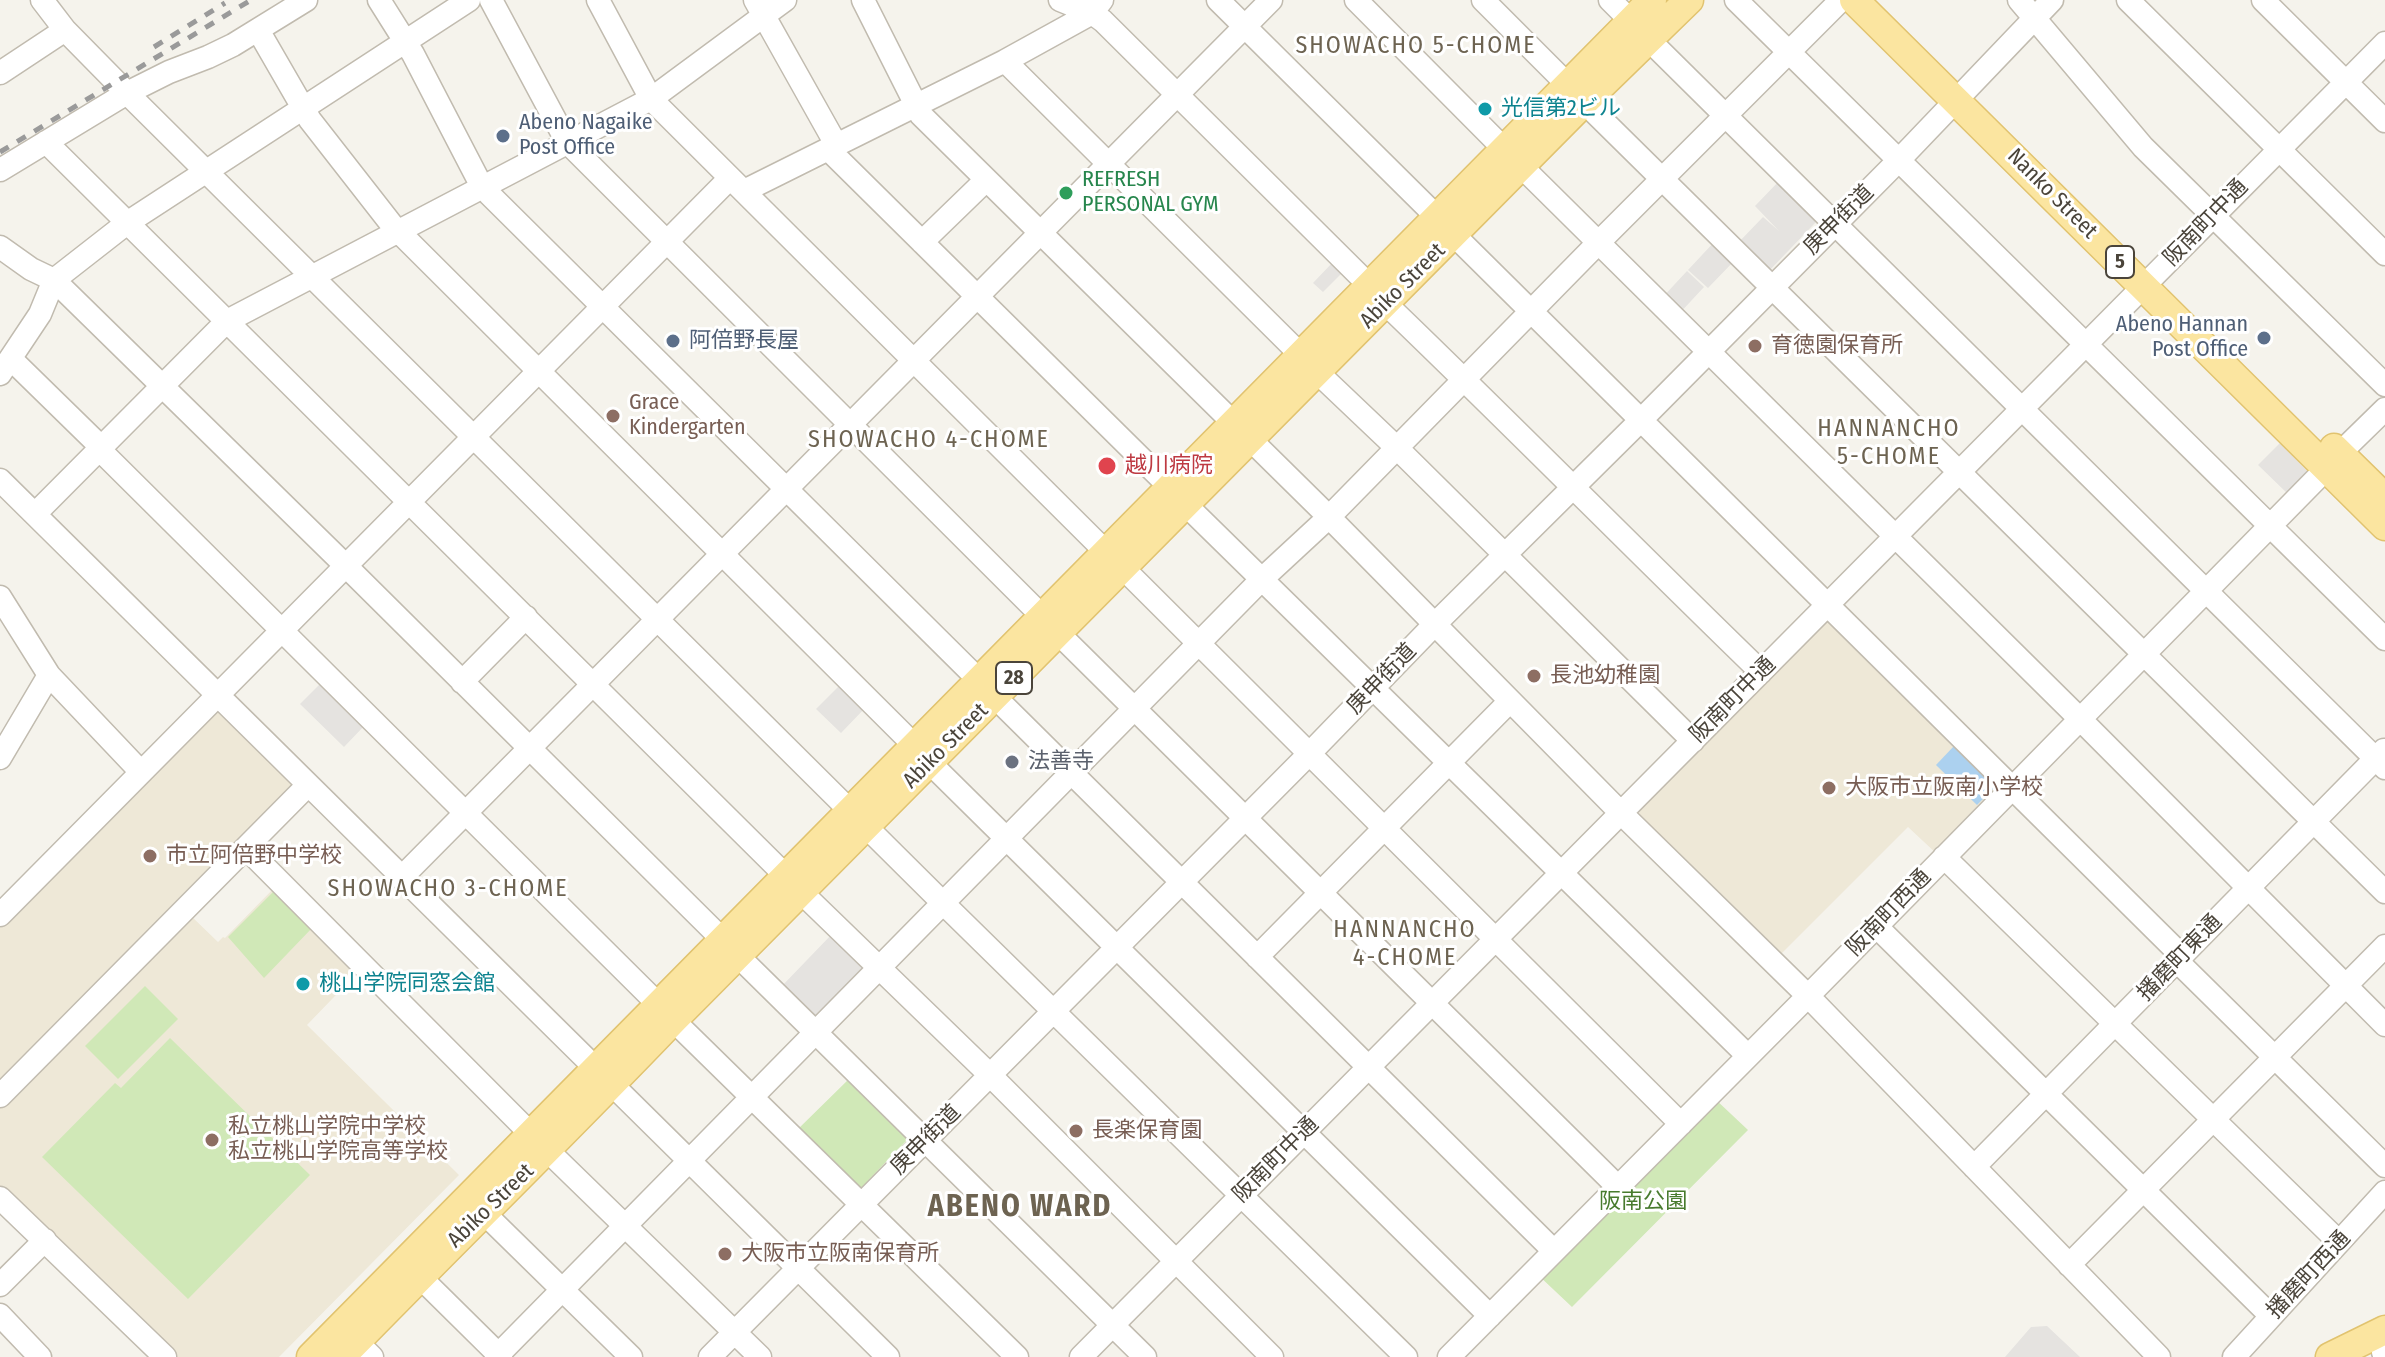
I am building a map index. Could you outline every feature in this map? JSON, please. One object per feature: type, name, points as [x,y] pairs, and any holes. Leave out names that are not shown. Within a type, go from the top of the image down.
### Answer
[{"type":"main road","name":"Abiko Street","points":[[1640,30],[1652,0]]},
{"type":"main road","name":"Abiko Street","points":[[311,1357],[539,1143],[665,1012],[1640,30],[1689,0]]},
{"type":"main road","name":"Nanko Street","points":[[1854,0],[1962,93],[2333,461],[2385,526]]},
{"type":"main road","name":"Nanko Street","points":[[1882,0],[1962,93]]},
{"type":"main road","name":"Nanko Street","points":[[2333,461],[2385,498]]},
{"type":"main road","name":"Abiko Street","points":[[356,1352],[420,1277],[483,1212],[539,1143]]},
{"type":"main road","points":[[2330,1357],[2382,1349]]},
{"type":"street","points":[[42,0],[65,30],[206,172],[1406,1357]]},
{"type":"street","points":[[0,170],[127,93],[208,57],[306,0]]},
{"type":"street","points":[[379,0],[405,41],[484,187],[1554,1251]]},
{"type":"street","points":[[469,0],[127,223],[54,280],[40,314],[5,367],[101,447],[103,453],[665,1012],[1017,1357]]},
{"type":"street","points":[[491,0],[567,142],[1618,1187]]},
{"type":"street","points":[[598,0],[651,99],[1681,1124]]},
{"type":"street","points":[[35,514],[227,321],[651,99],[760,7],[785,0]]},
{"type":"street","points":[[863,0],[921,115],[1808,996],[2159,1357]]},
{"type":"street","points":[[1060,0],[1097,7]]},
{"type":"street","points":[[1218,0],[2012,788],[2275,1058],[2385,1166]]},
{"type":"street","points":[[401,878],[1271,0]]},
{"type":"street","points":[[1356,0],[2385,1025]]},
{"type":"street","points":[[1483,0],[2385,892]]},
{"type":"street","points":[[1610,0],[2205,590],[2382,759]]},
{"type":"street","points":[[1736,0],[2385,639]]},
{"type":"street","points":[[420,1277],[499,1356],[1134,708],[1262,579],[1329,517],[1841,0]]},
{"type":"street","points":[[2019,0],[2143,147],[2385,385]]},
{"type":"street","name":"庚申街道","points":[[710,1357],[1899,160],[2052,0]]},
{"type":"street","points":[[2128,0],[2385,254]]},
{"type":"street","points":[[2263,0],[2385,121]]},
{"type":"street","points":[[760,7],[833,139],[833,154],[1748,1056]]},
{"type":"street","points":[[0,915],[602,306],[666,243],[737,184],[833,147],[1005,61],[1097,7]]},
{"type":"street","points":[[1097,7],[1103,21],[1761,672]]},
{"type":"street","points":[[0,73],[65,30]]},
{"type":"street","points":[[258,30],[302,109],[397,231],[1490,1316]]},
{"type":"street","name":"阪南町中通","points":[[1081,1357],[2385,43]]},
{"type":"street","points":[[1005,61],[1693,741]]},
{"type":"street","points":[[46,142],[1272,1357]]},
{"type":"street","points":[[922,242],[986,180]]},
{"type":"street","points":[[0,247],[31,269],[54,280],[163,385],[1145,1357]]},
{"type":"street","name":"阪南町西通","points":[[1449,1357],[2385,409]]},
{"type":"street","points":[[0,480],[888,1357]]},
{"type":"street","points":[[0,597],[49,675],[141,772]]},
{"type":"street","points":[[462,682],[526,617]]},
{"type":"street","points":[[0,758],[49,675]]},
{"type":"street","points":[[1257,957],[1510,701]]},
{"type":"street","name":"播磨町東通","points":[[1974,1167],[2314,822],[2382,759]]},
{"type":"street","points":[[0,1096],[308,785]]},
{"type":"street","points":[[246,848],[539,1143],[760,1357]]},
{"type":"street","points":[[1944,857],[2339,1242]]},
{"type":"street","points":[[1876,926],[2271,1316]]},
{"type":"street","points":[[2069,1265],[2385,946]]},
{"type":"street","name":"播磨町西通","points":[[2234,1357],[2385,1192]]},
{"type":"street","points":[[0,1198],[165,1357]]},
{"type":"street","points":[[483,1212],[631,1357]]},
{"type":"street","points":[[0,1285],[45,1240]]},
{"type":"street","points":[[0,1315],[40,1357]]},
{"type":"shaded area","points":[[1780,180],[1815,216],[1815,223],[1767,273],[1737,244],[1763,217],[1779,231],[1755,206]]},
{"type":"shaded area","points":[[1716,240],[1736,259],[1708,288],[1688,270]]},
{"type":"shaded area","points":[[1333,262],[1343,272],[1323,292],[1313,283]]},
{"type":"shaded area","points":[[1687,271],[1704,287],[1678,315],[1661,299]]},
{"type":"shaded area","points":[[2280,443],[2310,474],[2289,495],[2258,465]]},
{"type":"shaded area","name":"大阪市立阪南小学校","points":[[1828,615],[2002,784],[1938,855],[1908,827],[1779,956],[1639,814],[1641,805]]},
{"type":"shaded area","points":[[323,681],[366,724],[344,747],[300,704]]},
{"type":"shaded area","points":[[843,682],[867,706],[841,733],[816,709]]},
{"type":"shaded area","name":"市立阿倍野中学校","points":[[220,706],[300,783],[0,1088],[0,928]]},
{"type":"shaded area","name":"私立桃山学院中学校 私立桃山学院高等学校","points":[[276,886],[360,970],[307,1025],[459,1175],[279,1357],[176,1357],[0,1187],[0,1105],[189,914],[218,942]]},
{"type":"shaded area","points":[[833,933],[870,969],[817,1024],[780,988]]},
{"type":"shaded area","points":[[2047,1326],[2080,1357],[2005,1357],[2031,1327]]},
{"type":"green space","points":[[276,889],[313,927],[264,978],[228,937]]},
{"type":"green space","points":[[145,986],[178,1019],[118,1079],[85,1046]]},
{"type":"green space","points":[[170,1038],[310,1175],[188,1299],[42,1157],[115,1083],[121,1088]]},
{"type":"green space","points":[[851,1077],[908,1139],[858,1191],[795,1132]]},
{"type":"green space","name":"阪南公園","points":[[1714,1098],[1748,1130],[1572,1307],[1537,1274]]},
{"type":"water","points":[[1954,746],[1995,787],[1977,805],[1936,765]]},
{"type":"railway","points":[[0,152],[251,0]]},
{"type":"railway","points":[[154,47],[225,3]]},
{"type":"place","name":"光信第2ビル","points":[[1485,109]]},
{"type":"place","name":"Abeno Nagaike Post Office","points":[[503,136]]},
{"type":"place","name":"REFRESH PERSONAL GYM","points":[[1066,193]]},
{"type":"place","name":"Abeno Hannan Post Office","points":[[2264,338]]},
{"type":"place","name":"阿倍野長屋","points":[[673,341]]},
{"type":"place","name":"育徳園保育所","points":[[1755,346]]},
{"type":"place","name":"Grace Kindergarten","points":[[613,416]]},
{"type":"place","name":"越川病院","points":[[1107,466]]},
{"type":"place","name":"長池幼稚園","points":[[1534,676]]},
{"type":"place","name":"法善寺","points":[[1012,762]]},
{"type":"place","name":"大阪市立阪南小学校","points":[[1829,788]]},
{"type":"place","name":"市立阿倍野中学校","points":[[150,856]]},
{"type":"place","name":"桃山学院同窓会館","points":[[303,984]]},
{"type":"place","name":"長楽保育園","points":[[1076,1131]]},
{"type":"place","name":"私立桃山学院中学校 私立桃山学院高等学校","points":[[212,1140]]},
{"type":"place","name":"大阪市立阪南保育所","points":[[725,1254]]},
{"type":"district","name":"SHOWACHO 5-CHOME","points":[[1416,46]]},
{"type":"district","name":"SHOWACHO 4-CHOME","points":[[929,440]]},
{"type":"district","name":"HANNANCHO 5-CHOME","points":[[1889,443]]},
{"type":"district","name":"SHOWACHO 3-CHOME","points":[[448,889]]},
{"type":"district","name":"HANNANCHO 4-CHOME","points":[[1405,944]]},
{"type":"district","name":"ABENO WARD","points":[[1020,1208]]}]
